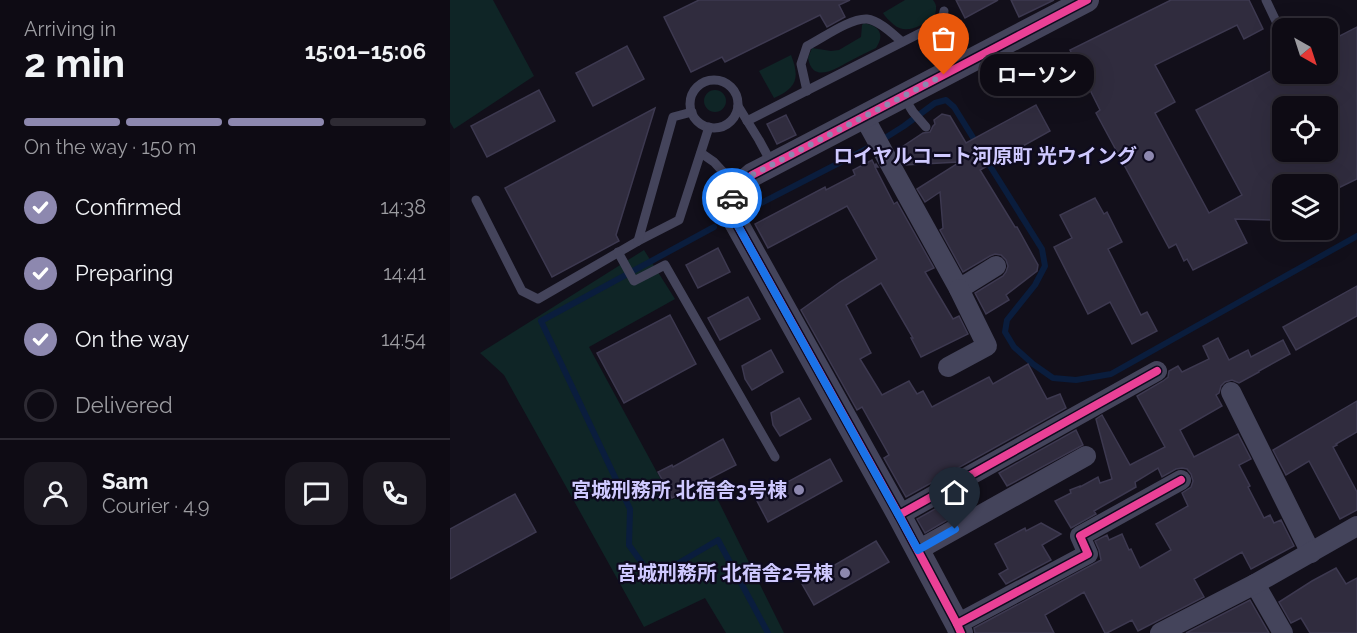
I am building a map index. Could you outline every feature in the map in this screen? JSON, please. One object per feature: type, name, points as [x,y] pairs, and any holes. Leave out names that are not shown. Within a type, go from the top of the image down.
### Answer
[{"type":"street","points":[[1087,0],[908,104],[864,117],[752,175],[737,188],[728,208],[899,515],[959,629],[1088,554],[1080,536],[1181,480]]},
{"type":"street","points":[[864,117],[959,289],[987,346],[948,367]]},
{"type":"street","points":[[959,289],[996,266]]},
{"type":"street","points":[[899,515],[1157,371]]},
{"type":"street","points":[[1231,392],[1311,553]]},
{"type":"street","points":[[918,550],[1086,456]]},
{"type":"street","points":[[1167,631],[1357,526]]},
{"type":"street","points":[[1255,584],[1283,633]]},
{"type":"lane","points":[[1266,0],[1274,18]]},
{"type":"lane","points":[[747,120],[942,22],[944,11]]},
{"type":"lane","points":[[807,91],[801,63],[807,46],[852,22],[869,19],[885,27],[902,42]]},
{"type":"lane","points":[[716,80],[734,91],[738,106],[732,120],[717,128],[702,124],[696,119],[690,104],[696,89],[708,81],[716,80]]},
{"type":"lane","points":[[908,104],[924,125]]},
{"type":"lane","points":[[738,106],[772,164]]},
{"type":"lane","points":[[638,240],[673,117],[692,112]]},
{"type":"lane","points":[[476,200],[522,291],[538,299],[638,240],[679,220],[709,127]]},
{"type":"lane","points":[[701,153],[714,162],[737,188]]},
{"type":"lane","points":[[618,252],[634,281],[665,265],[775,457]]},
{"type":"green space","points":[[450,0],[493,0],[534,76],[454,129],[450,122]]},
{"type":"green space","points":[[905,0],[933,0],[936,6],[934,18],[914,28],[898,27],[883,13]]},
{"type":"green space","points":[[864,23],[874,26],[879,32],[880,39],[876,48],[831,70],[815,71],[808,58],[812,48],[839,50],[861,37]]},
{"type":"green space","points":[[791,55],[796,76],[788,90],[774,98],[759,71]]},
{"type":"green space","points":[[715,90],[723,93],[726,101],[723,109],[715,112],[707,109],[704,101],[707,93]]},
{"type":"green space","points":[[644,250],[675,299],[589,347],[672,500],[708,480],[784,633],[726,633],[705,598],[644,627],[504,375],[480,353]]},
{"type":"building","points":[[699,0],[850,0],[839,5],[845,17],[827,27],[820,15],[725,62],[722,57],[691,72],[664,17]]},
{"type":"building","points":[[956,0],[998,0],[965,18]]},
{"type":"building","points":[[1011,0],[1054,0],[1019,17]]},
{"type":"building","points":[[1171,0],[1249,0],[1263,29],[1244,39],[1237,25],[1155,65],[1175,102],[1155,113],[1209,213],[1242,195],[1196,110],[1272,70],[1272,84],[1338,84],[1338,37],[1357,27],[1357,179],[1338,188],[1338,174],[1272,174],[1272,220],[1235,219],[1247,243],[1193,270],[1187,259],[1184,261],[1176,244],[1169,248],[1096,113],[1100,110],[1070,50]]},
{"type":"building","points":[[627,46],[644,79],[593,106],[576,73]]},
{"type":"building","points":[[539,90],[555,121],[487,157],[471,126]]},
{"type":"building","points":[[1036,105],[1050,131],[980,170],[1017,227],[1038,265],[1037,271],[1006,295],[1009,300],[986,314],[975,293],[1003,276],[1008,266],[1006,260],[1001,255],[995,254],[963,272],[940,230],[943,228],[940,192],[925,202],[917,189],[960,162],[904,165],[896,151],[923,133],[930,132],[935,124],[934,120],[942,114],[950,116],[966,143]]},
{"type":"building","points":[[655,108],[616,235],[619,241],[552,277],[505,188]]},
{"type":"building","points":[[786,115],[796,135],[777,144],[767,124]]},
{"type":"building","points":[[872,160],[878,167],[875,167],[894,204],[897,202],[934,268],[925,272],[953,319],[959,316],[968,334],[921,357],[911,338],[913,338],[881,283],[846,305],[871,353],[860,359],[882,395],[909,381],[917,394],[923,391],[932,407],[989,377],[993,384],[1028,364],[1047,399],[1060,394],[1066,408],[906,497],[884,458],[889,455],[862,407],[857,410],[801,310],[877,259],[847,206],[768,248],[755,224],[825,187],[826,190],[855,175],[853,170]]},
{"type":"building","points":[[1095,198],[1104,214],[1107,212],[1122,242],[1108,249],[1141,315],[1147,312],[1157,331],[1132,344],[1110,302],[1088,314],[1054,247],[1072,238],[1060,215]]},
{"type":"building","points":[[718,248],[730,272],[698,288],[686,265]]},
{"type":"building","points":[[1357,286],[1357,316],[1296,350],[1283,327]]},
{"type":"building","points":[[748,297],[760,319],[720,340],[708,318]]},
{"type":"building","points":[[670,315],[696,364],[624,403],[597,353]]},
{"type":"building","points":[[1218,338],[1229,360],[1248,350],[1251,357],[1283,340],[1290,354],[1239,383],[1232,380],[1225,382],[1216,395],[1222,406],[1180,430],[1194,457],[1238,434],[1251,459],[1239,465],[1250,486],[1248,487],[1264,518],[1270,515],[1274,523],[1281,520],[1294,546],[1251,569],[1242,552],[1194,579],[1204,597],[1138,631],[1132,620],[1105,633],[1084,592],[1045,615],[1054,633],[975,633],[974,628],[1101,560],[1095,541],[1107,535],[1109,540],[1122,534],[1140,568],[1171,550],[1156,524],[1188,506],[1182,493],[1191,487],[1193,481],[1187,469],[1176,469],[1162,477],[1158,468],[1135,482],[1136,487],[1094,511],[1096,514],[1071,528],[1055,501],[1071,493],[1070,490],[1098,477],[1100,483],[1112,479],[1096,419],[1102,415],[1130,465],[1165,447],[1137,396],[1163,381],[1168,377],[1169,371],[1178,366],[1182,372],[1209,359],[1203,346]]},
{"type":"building","points":[[771,350],[783,372],[752,390],[745,379],[742,366]]},
{"type":"building","points":[[799,398],[811,419],[780,436],[773,425],[771,413]]},
{"type":"building","points":[[1357,401],[1357,432],[1333,447],[1357,492],[1357,510],[1340,519],[1309,461],[1286,475],[1273,450]]},
{"type":"building","points":[[1076,430],[1083,445],[1007,486],[999,473]]},
{"type":"building","points":[[723,439],[736,465],[672,498],[658,472],[672,465],[673,467]]},
{"type":"building","name":"宮城刑務所 北宿舎3号棟","points":[[830,459],[842,481],[768,522],[756,499]]},
{"type":"building","points":[[515,494],[536,532],[450,579],[450,529]]},
{"type":"building","points":[[951,500],[958,514],[925,533],[917,519]]},
{"type":"building","points":[[1041,523],[1061,534],[1042,545],[1051,560],[1006,584],[999,574],[1008,569],[995,544],[1025,528],[1026,531]]},
{"type":"building","name":"宮城刑務所 北宿舎2号棟","points":[[876,541],[889,562],[814,605],[802,584]]},
{"type":"building","points":[[1336,568],[1346,584],[1357,578],[1357,633],[1310,633],[1301,618],[1291,623],[1279,602]]},
{"type":"building","points":[[1250,600],[1269,633],[1186,633]]},
{"type":"waterway","points":[[885,138],[935,103],[946,100],[954,107],[977,144]]},
{"type":"waterway","points":[[746,211],[872,146]]},
{"type":"waterway","points":[[985,158],[1042,249],[1045,266],[1035,285],[1007,320],[1005,332],[1014,347],[1053,378],[1076,380],[1111,374],[1357,236]]},
{"type":"waterway","points":[[714,227],[541,321],[630,509],[629,545],[647,570],[660,574],[718,540],[768,633]]},
{"type":"cycle path","points":[[961,633],[899,515],[728,208],[737,188],[752,175],[1087,0]]},
{"type":"cycle path","points":[[899,515],[1157,371]]},
{"type":"cycle path","points":[[957,624],[1088,554],[1080,536],[1181,480]]},
{"type":"way so far","points":[[732,198],[737,188],[752,175],[944,75]]},
{"type":"place","name":"ローソン","points":[[944,75]]},
{"type":"place","name":"ロイヤルコート河原町 光ウイング","points":[[1149,156]]},
{"type":"place","name":"宮城刑務所 北宿舎3号棟","points":[[799,490]]},
{"type":"place","name":"宮城刑務所 北宿舎2号棟","points":[[845,573]]},
{"type":"route","points":[[732,198],[728,208],[918,550],[955,529]]}]
